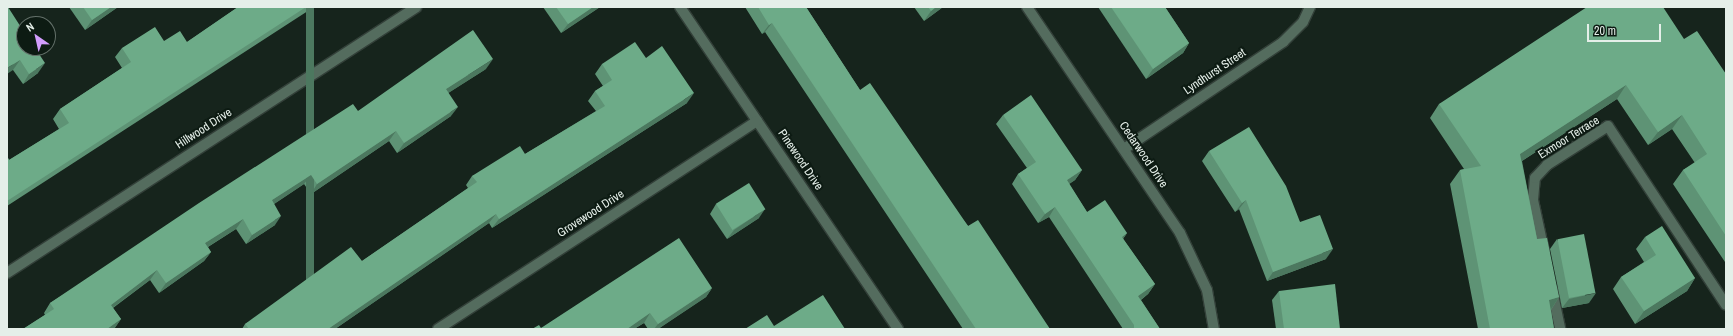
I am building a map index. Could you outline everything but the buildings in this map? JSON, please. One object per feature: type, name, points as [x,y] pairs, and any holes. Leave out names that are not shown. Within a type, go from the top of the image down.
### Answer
[{"type":"street","name":"Hillwood Drive","points":[[7,273],[416,7]]},
{"type":"street","name":"Pinewood Drive","points":[[680,7],[898,329]]},
{"type":"street","name":"Cedarwood Drive","points":[[1027,7],[1180,232],[1207,290],[1214,329]]},
{"type":"street","name":"Lyndhurst Street","points":[[1124,149],[1283,42],[1303,22],[1310,7]]},
{"type":"street","name":"Grovewood Drive","points":[[438,329],[757,121]]},
{"type":"street","name":"Exmoor Terrace","points":[[1546,261],[1533,200],[1535,178],[1547,165],[1608,126],[1726,305]]},
{"type":"street","points":[[1549,276],[1560,329]]}]
